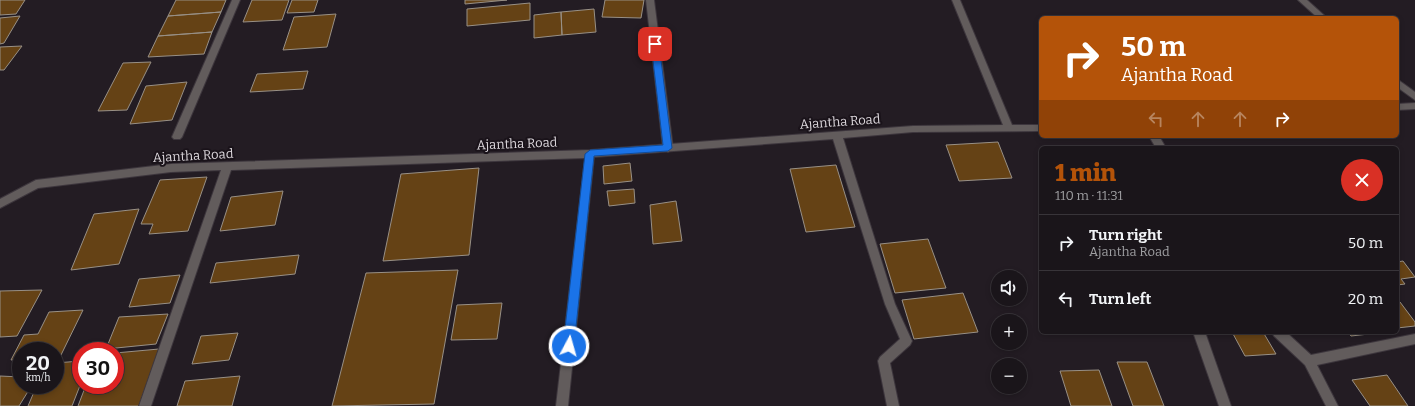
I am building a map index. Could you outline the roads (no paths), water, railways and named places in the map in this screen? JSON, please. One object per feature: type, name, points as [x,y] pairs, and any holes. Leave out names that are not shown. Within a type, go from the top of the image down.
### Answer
[{"type":"street","points":[[177,137],[236,0]]},
{"type":"street","points":[[650,0],[668,148]]},
{"type":"street","points":[[956,0],[1009,128]]},
{"type":"street","points":[[1302,0],[1321,16]]},
{"type":"street","points":[[1399,84],[1415,97]]},
{"type":"street","points":[[1399,107],[1415,106]]},
{"type":"street","name":"Ajantha Road","points":[[0,204],[36,184],[171,168],[590,154],[913,129],[1039,128]]},
{"type":"street","points":[[837,135],[890,304],[906,341],[884,361],[893,406]]},
{"type":"street","points":[[562,406],[590,154]]},
{"type":"street","points":[[145,406],[227,166]]},
{"type":"street","points":[[1200,334],[1225,406]]},
{"type":"street","points":[[1280,334],[1309,361],[1332,406]]},
{"type":"street","points":[[1309,361],[1415,339]]}]
